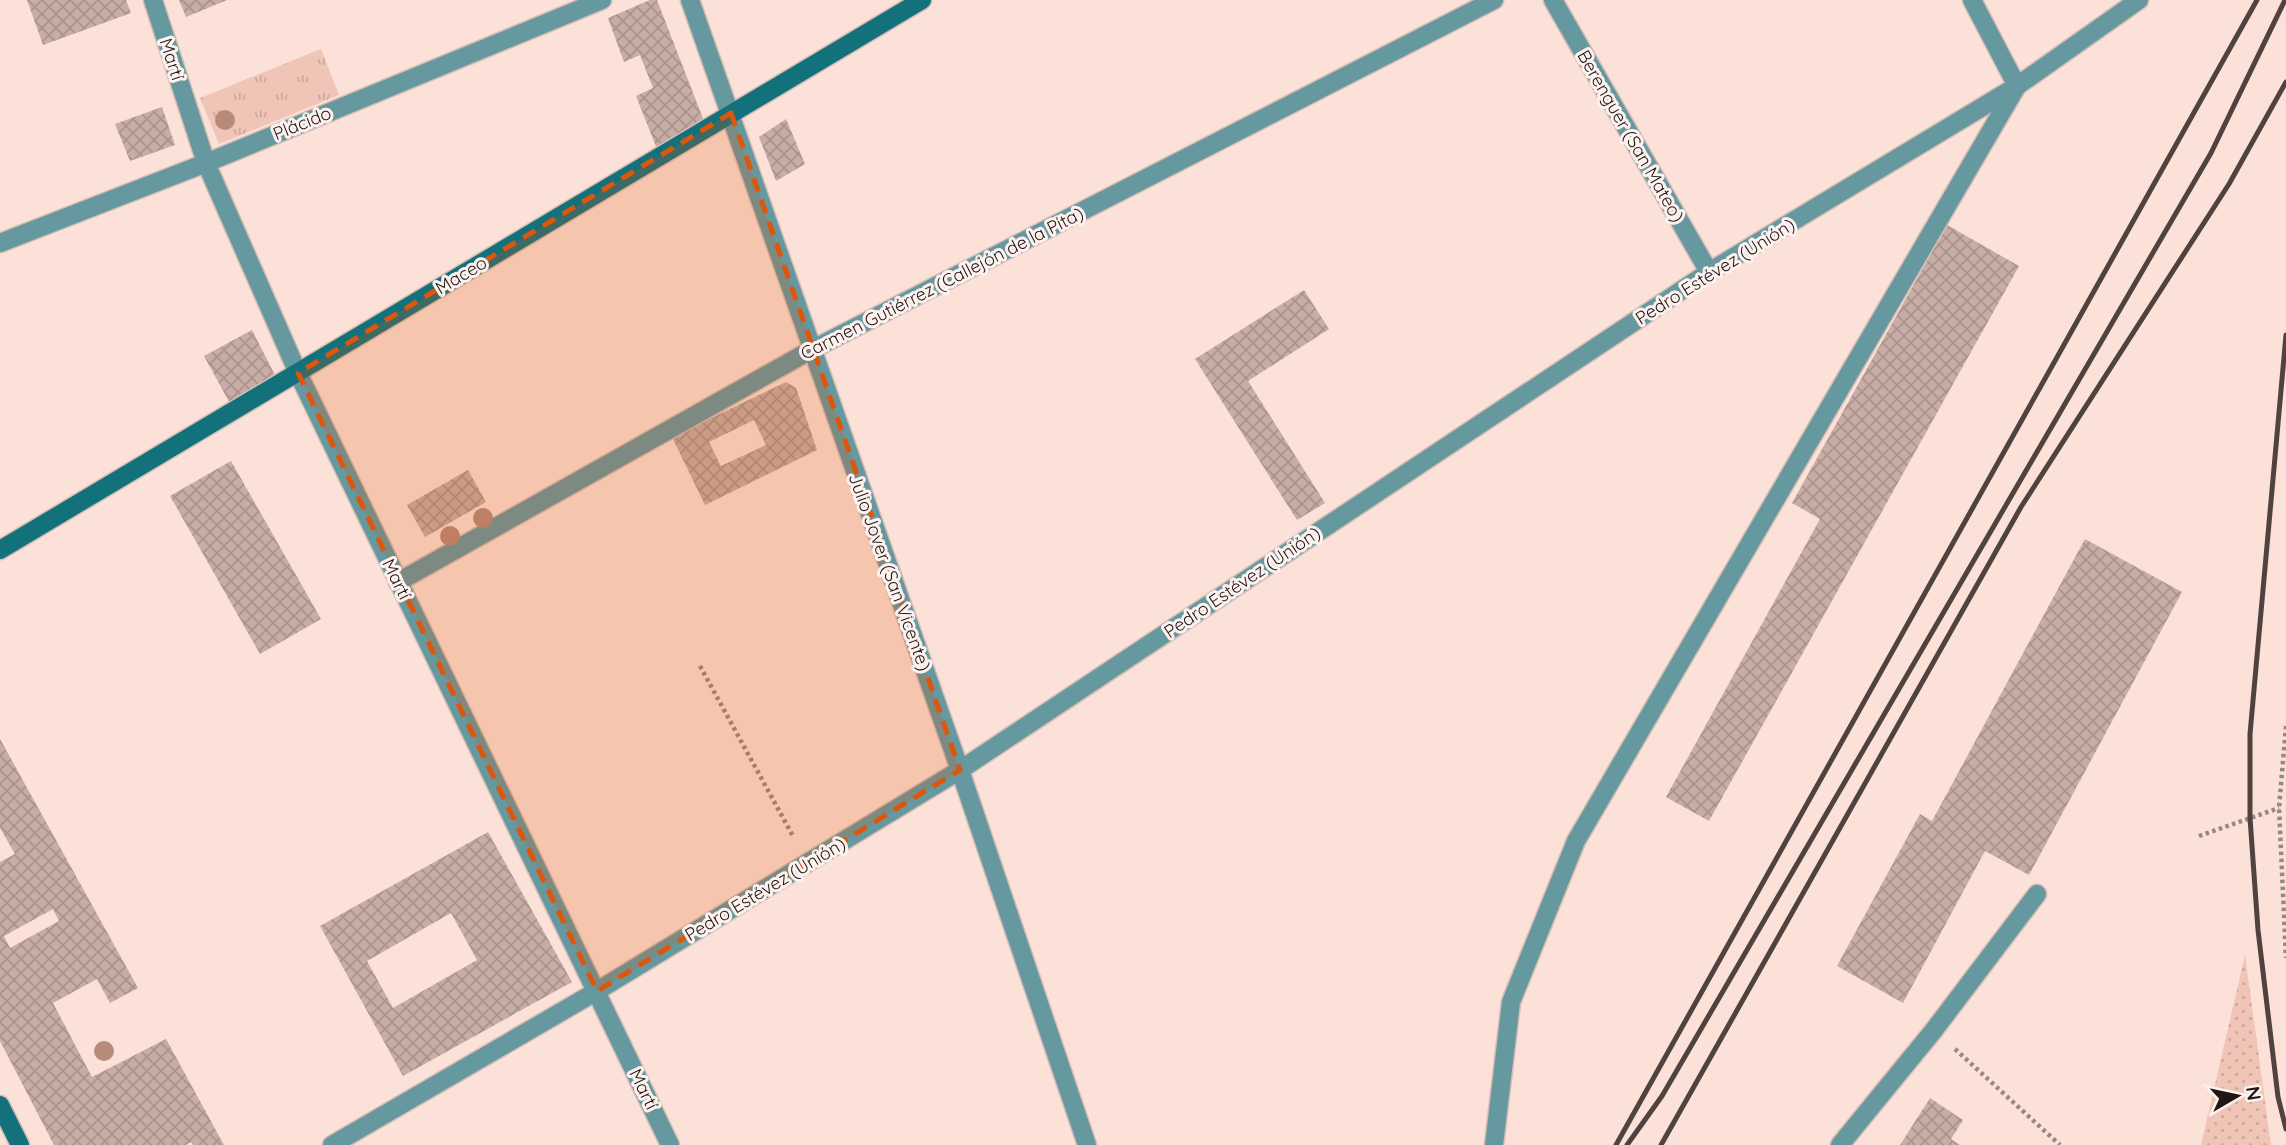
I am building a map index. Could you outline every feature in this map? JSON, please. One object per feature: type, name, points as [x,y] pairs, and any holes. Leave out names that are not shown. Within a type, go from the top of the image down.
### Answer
[{"type":"main road","name":"Maceo","points":[[0,550],[922,0]]},
{"type":"main road","points":[[0,1105],[20,1145]]},
{"type":"street","name":"Martí","points":[[153,0],[206,163],[298,373],[670,1145]]},
{"type":"street","name":"Plácido","points":[[0,243],[206,163],[602,0]]},
{"type":"street","name":"Julio Jover (San Vicente)","points":[[690,0],[960,770],[1087,1145]]},
{"type":"street","name":"Carmen Gutiérrez (Callejón de la Pita)","points":[[398,582],[811,350],[1494,0]]},
{"type":"street","name":"Berenguer (San Mateo)","points":[[1553,0],[1709,272]]},
{"type":"street","points":[[1494,1145],[1511,1002],[1576,841],[2017,86],[1972,0]]},
{"type":"street","name":"Pedro Estévez (Unión)","points":[[332,1145],[597,991],[960,770],[1709,272],[2017,86],[2139,0]]},
{"type":"street","points":[[1840,1145],[1934,1030],[2038,894]]},
{"type":"path","points":[[700,666],[808,863]]},
{"type":"path","points":[[2286,726],[2278,808],[2286,958]]},
{"type":"path","points":[[2199,836],[2278,808]]},
{"type":"path","points":[[1934,1030],[2060,1145]]},
{"type":"highlighted area","points":[[731,113],[960,770],[597,991],[298,373]]},
{"type":"green space","points":[[321,49],[339,95],[219,144],[200,98]]},
{"type":"green space","points":[[2245,955],[2271,1145],[2201,1145]]},
{"type":"building","points":[[27,0],[126,0],[131,13],[43,45]]},
{"type":"building","points":[[179,0],[227,0],[186,17]]},
{"type":"building","points":[[650,0],[657,0],[704,121],[657,149],[636,96],[653,88],[640,55],[624,62],[608,18]]},
{"type":"building","points":[[162,107],[175,145],[130,161],[115,124]]},
{"type":"building","points":[[786,119],[805,164],[776,181],[759,137]]},
{"type":"building","points":[[1947,225],[2019,266],[1709,821],[1666,797],[1820,519],[1792,503]]},
{"type":"building","points":[[1304,290],[1329,329],[1248,381],[1325,503],[1297,520],[1195,359]]},
{"type":"building","points":[[252,330],[278,381],[233,409],[204,356]]},
{"type":"building","points":[[786,382],[796,388],[817,450],[705,505],[672,437]],"holes":[[[754,420],[766,445],[721,466],[709,442]]]},
{"type":"building","points":[[231,461],[321,619],[260,654],[170,496]]},
{"type":"building","points":[[468,470],[486,502],[425,537],[407,505]]},
{"type":"building","points":[[2085,539],[2182,592],[2029,875],[1985,851],[1903,1003],[1837,966],[1920,814],[1932,821]]},
{"type":"building","points":[[0,739],[138,988],[110,1003],[97,979],[53,1003],[92,1077],[166,1039],[224,1145],[193,1145],[191,1142],[186,1145],[54,1145],[0,1041],[0,862],[15,854],[0,828]],"holes":[[[53,909],[59,921],[10,948],[4,936]]]},
{"type":"building","points":[[488,832],[572,982],[403,1076],[320,926]],"holes":[[[451,913],[477,960],[393,1008],[367,961]]]},
{"type":"building","points":[[1930,1098],[1963,1120],[1951,1139],[1960,1145],[1900,1145]]},
{"type":"railway","points":[[1616,1145],[2257,0]]},
{"type":"railway","points":[[1627,1145],[1662,1096],[2211,153],[2285,0]]},
{"type":"railway","points":[[1661,1145],[2021,507],[2229,184],[2286,82]]},
{"type":"railway","points":[[2286,335],[2250,734],[2250,818],[2258,930],[2278,1097],[2286,1129]]}]
